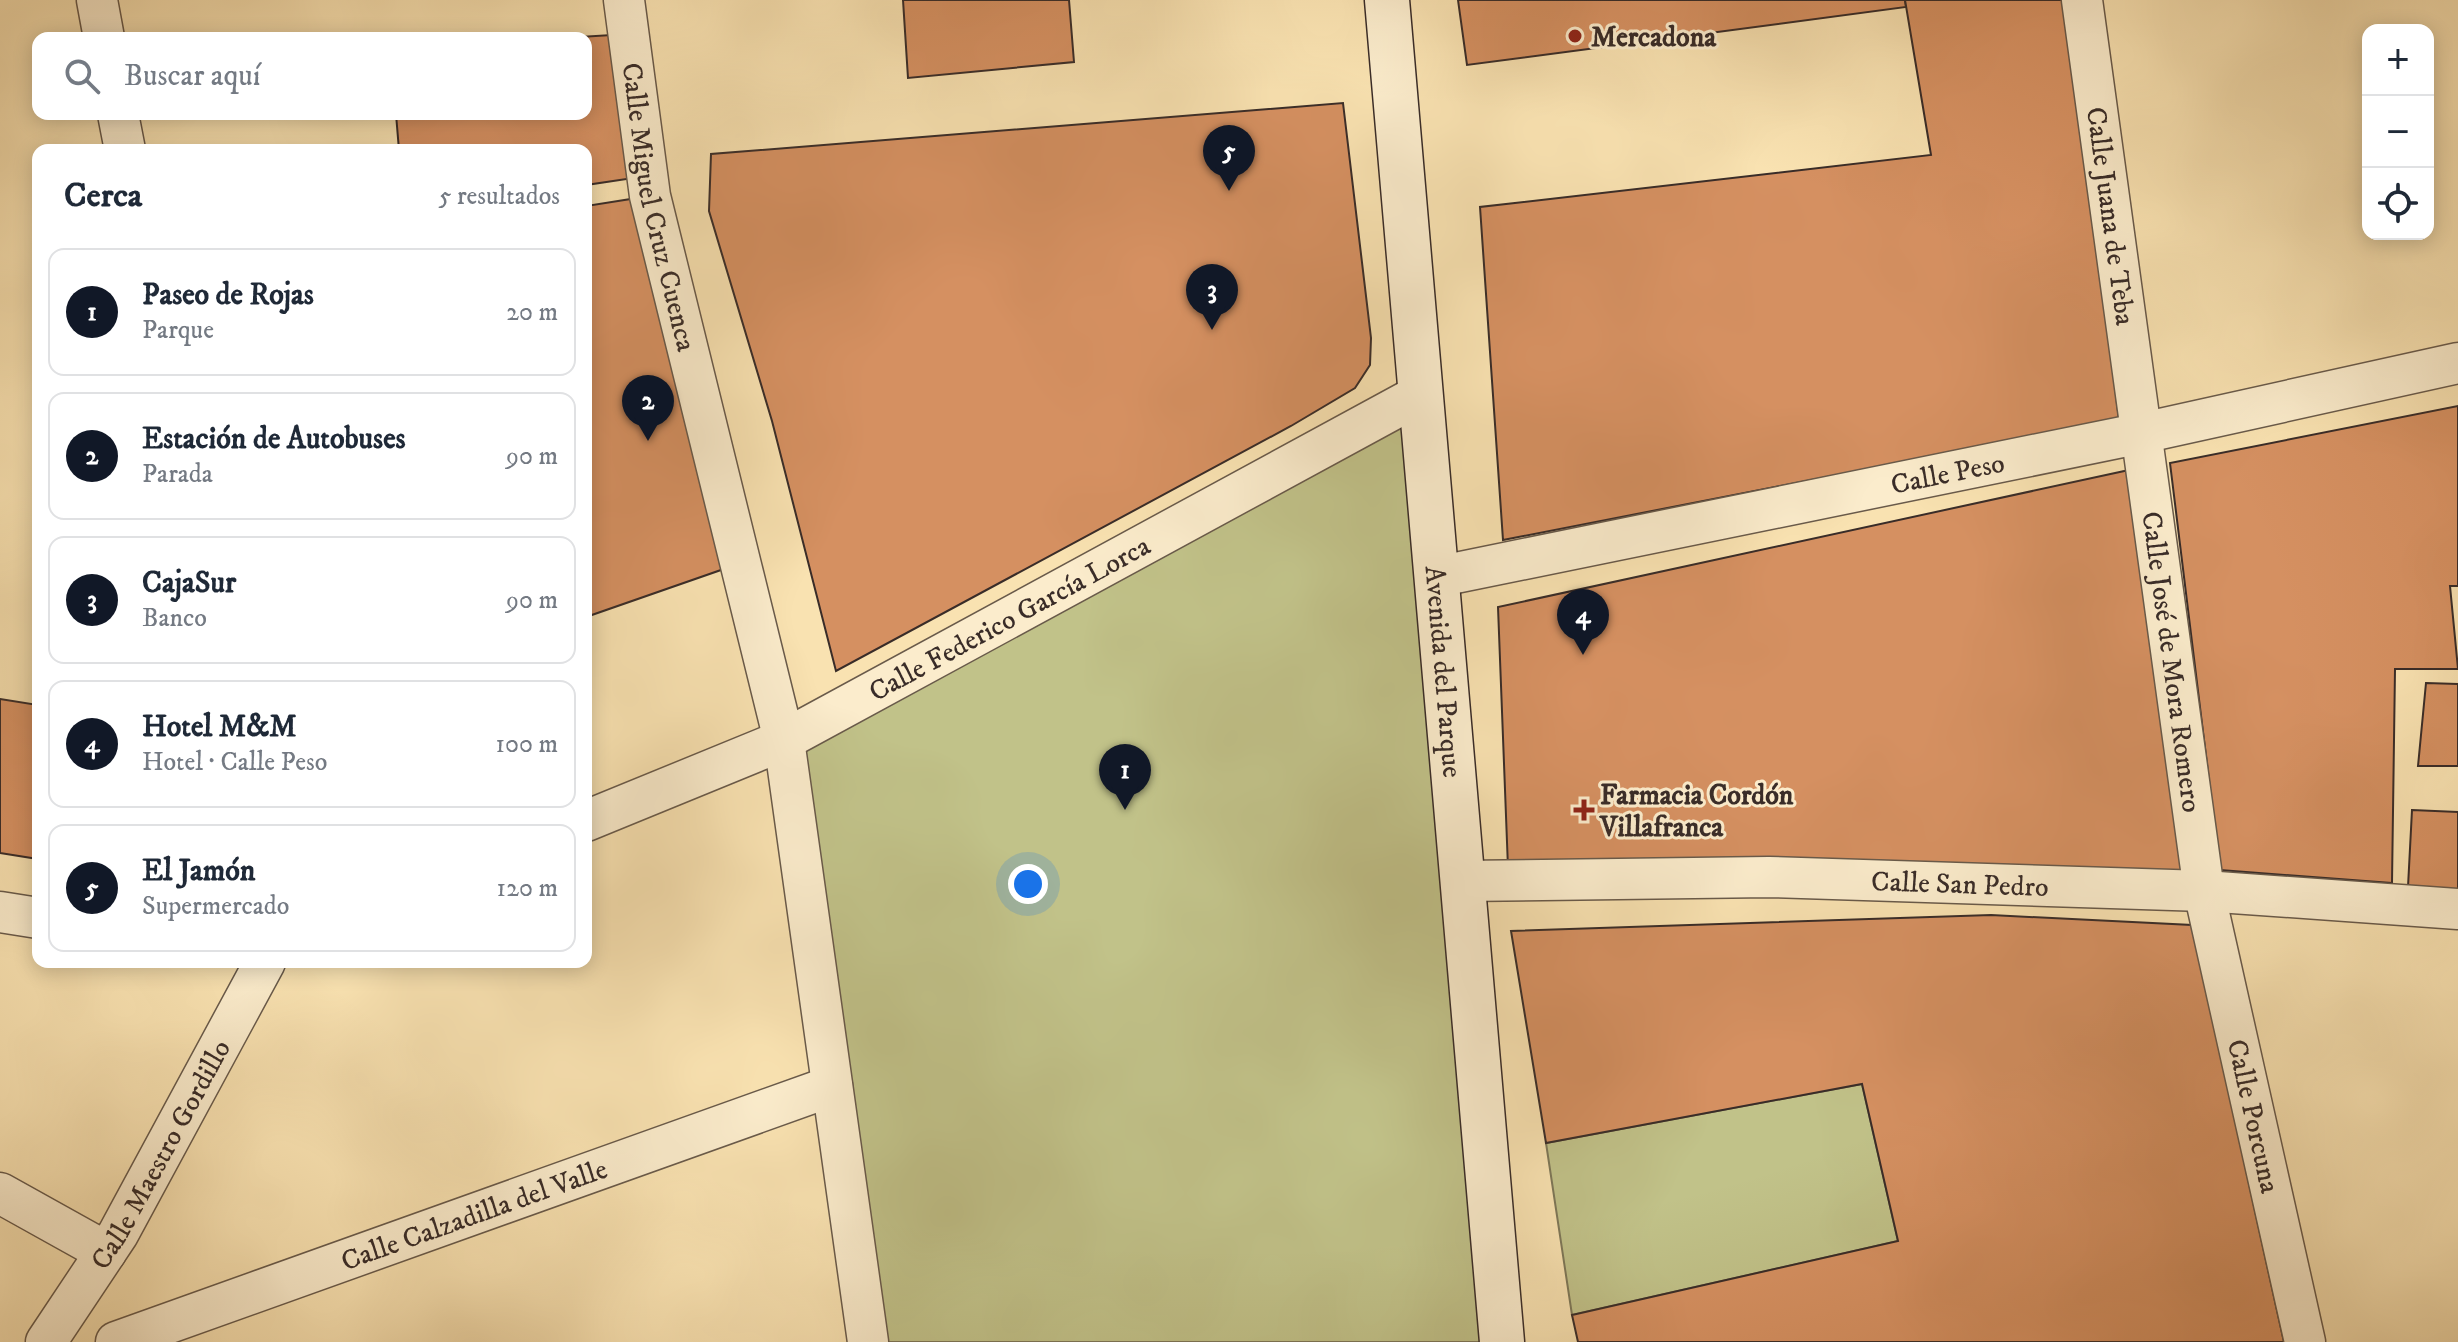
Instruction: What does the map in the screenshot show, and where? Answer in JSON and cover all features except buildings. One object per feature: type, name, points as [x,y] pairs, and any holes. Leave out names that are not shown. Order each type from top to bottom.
[{"type":"street","points":[[97,0],[103,32]]},
{"type":"street","name":"Calle Miguel Cruz Cuenca","points":[[624,0],[650,196],[784,740],[868,1342]]},
{"type":"street","name":"Avenida del Parque","points":[[1387,0],[1502,1342]]},
{"type":"street","name":"Calle Juana de Teba","points":[[2082,0],[2142,433]]},
{"type":"street","points":[[119,120],[124,144]]},
{"type":"street","name":"Calle Peso","points":[[1436,577],[2142,433],[2458,363]]},
{"type":"street","name":"Calle Federico García Lorca","points":[[592,819],[784,740],[1421,394]]},
{"type":"street","name":"Calle José de Mora Romero","points":[[2142,433],[2204,891]]},
{"type":"street","name":"Calle San Pedro","points":[[1462,881],[1769,877],[2204,891],[2458,909]]},
{"type":"street","name":"Calle Porcuna","points":[[2204,891],[2305,1342]]},
{"type":"street","points":[[0,912],[32,917]]},
{"type":"street","name":"Calle Maestro Gordillo","points":[[46,1342],[106,1252],[262,968]]},
{"type":"street","name":"Calle Calzadilla del Valle","points":[[116,1342],[832,1086]]},
{"type":"street","points":[[0,1193],[106,1252]]},
{"type":"green space","points":[[1421,394],[1502,1342],[868,1342],[784,740]]},
{"type":"green space","points":[[1862,1084],[1898,1241],[1572,1315],[1546,1143]]},
{"type":"place","name":"Mercadona","points":[[1575,36]]},
{"type":"place","name":"El Jamón","points":[[1229,191]]},
{"type":"place","name":"CajaSur","points":[[1212,330]]},
{"type":"place","name":"Estación de Autobuses","points":[[648,441]]},
{"type":"place","name":"Hotel M&M","points":[[1583,655]]},
{"type":"place","name":"Paseo de Rojas","points":[[1125,810]]},
{"type":"place","name":"Farmacia Cordón Villafranca","points":[[1584,810]]}]
